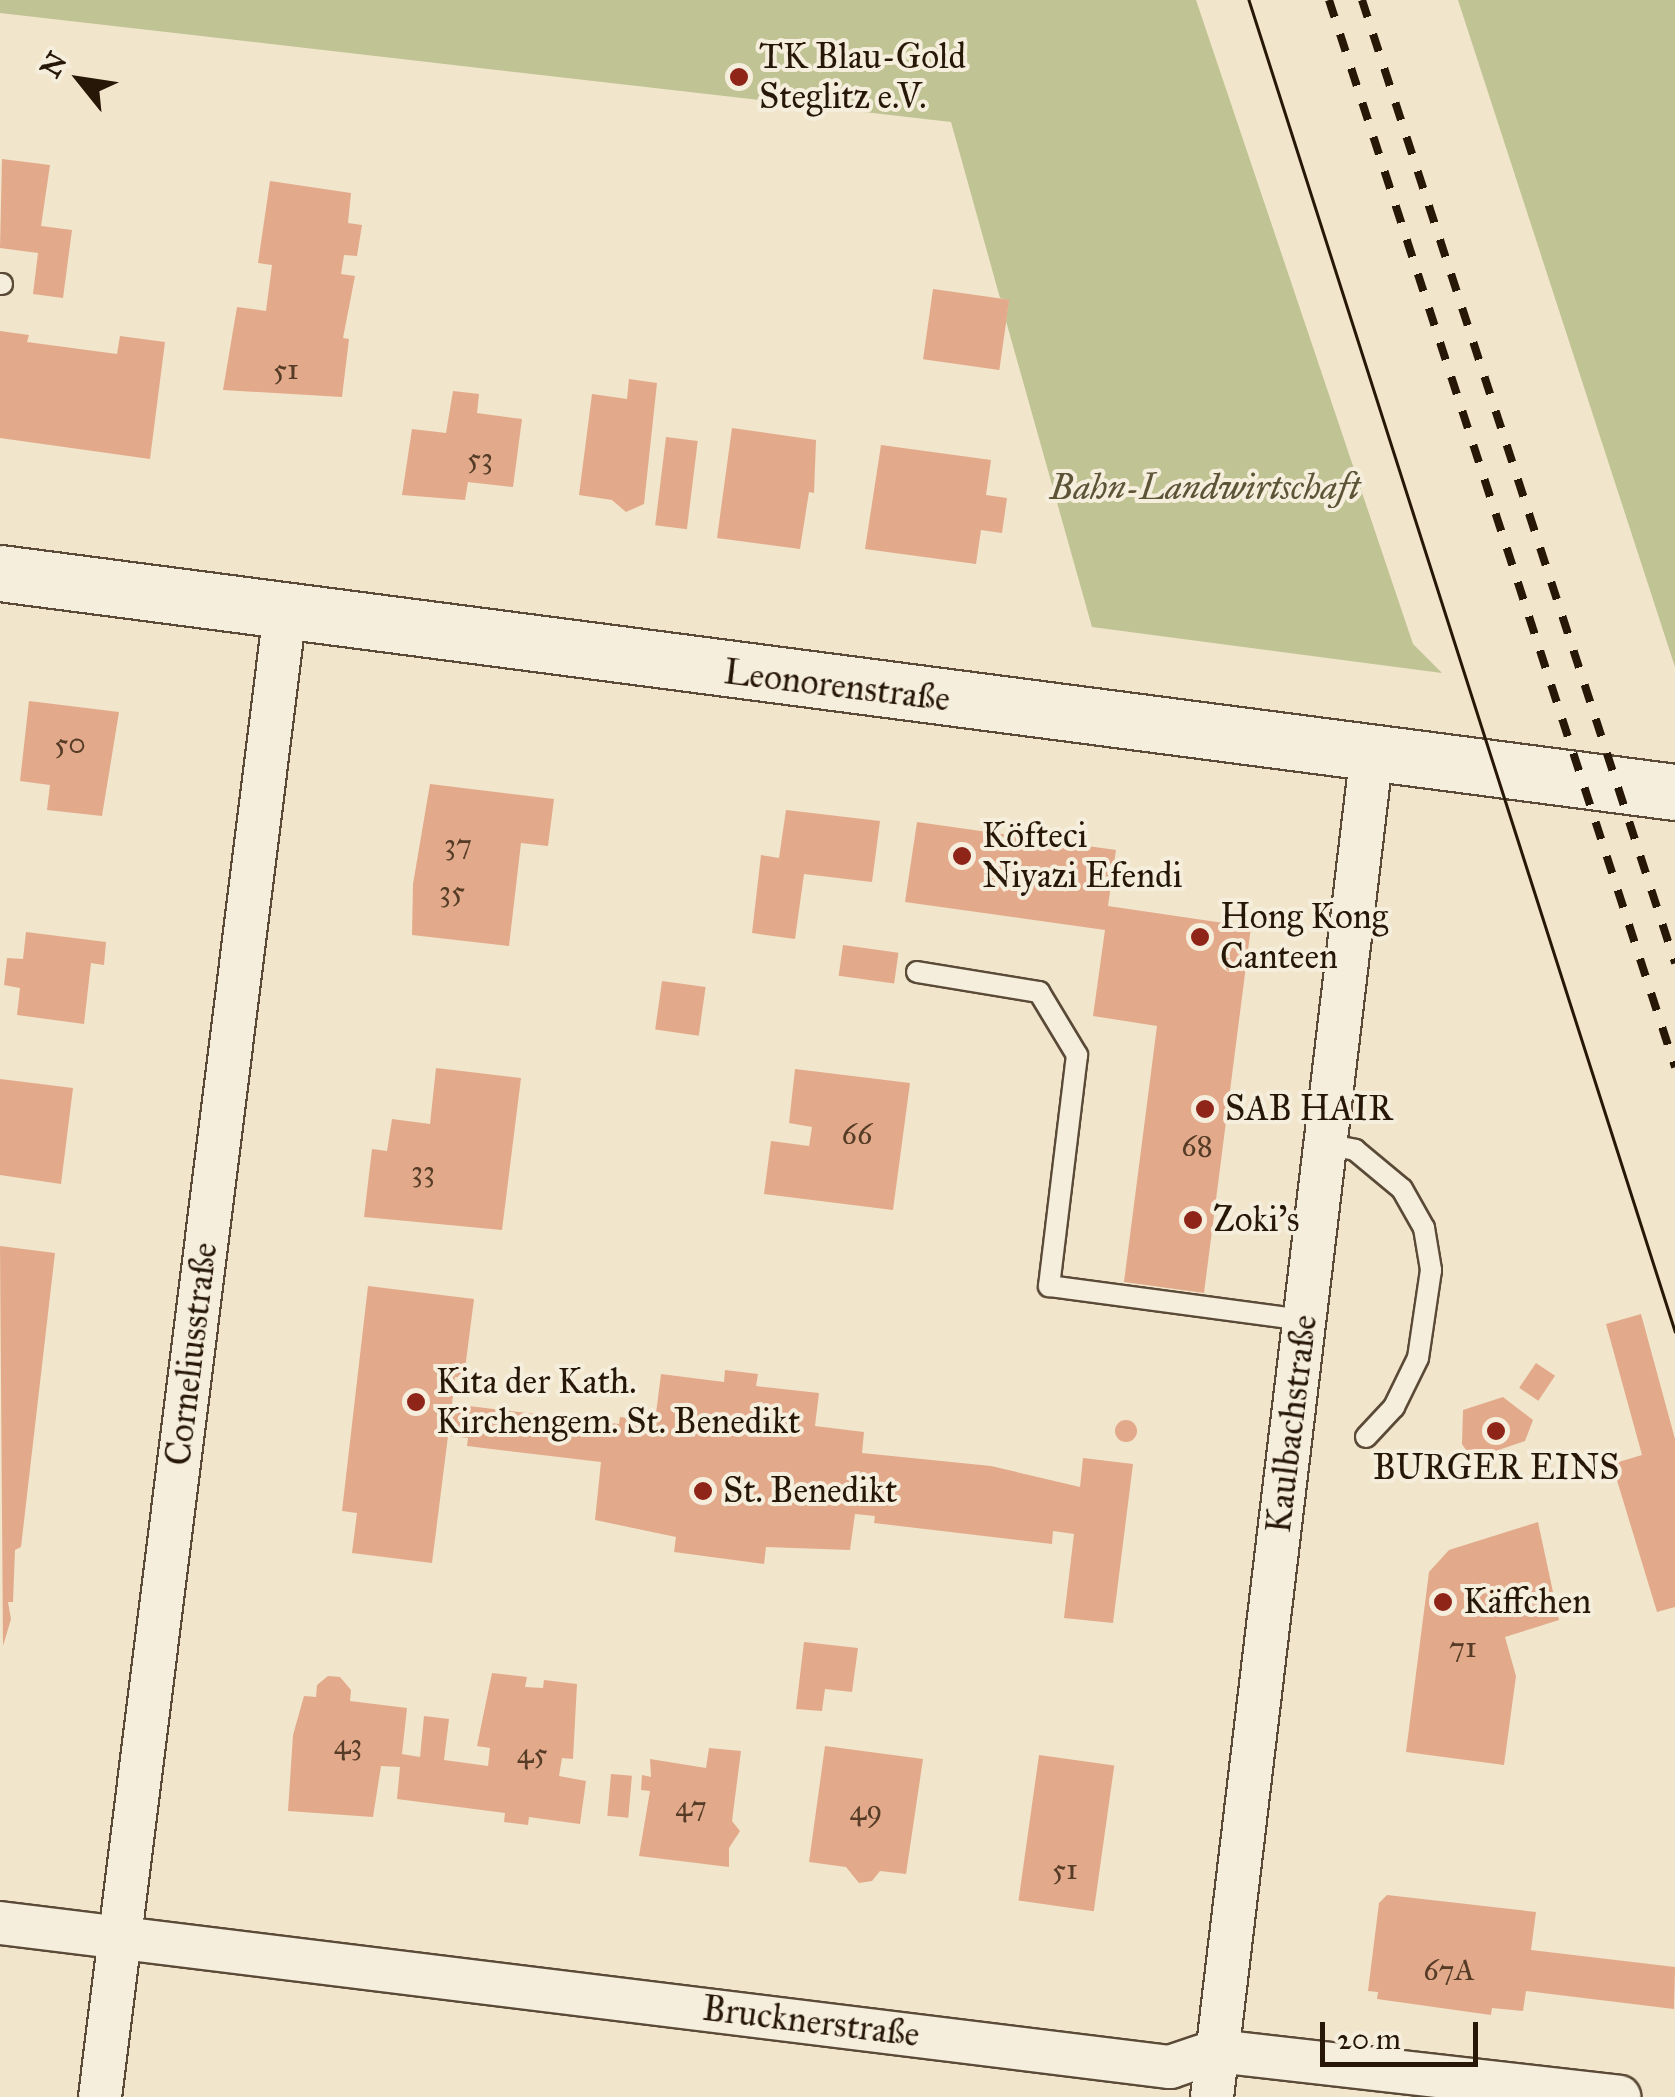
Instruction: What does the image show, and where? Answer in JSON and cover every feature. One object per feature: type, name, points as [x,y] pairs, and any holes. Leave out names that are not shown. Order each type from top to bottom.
[{"type":"main road","name":"Leonorenstraße","points":[[0,573],[1675,792]]},
{"type":"street","name":"Corneliusstraße","points":[[100,2097],[285,612]]},
{"type":"street","name":"Kaulbachstraße","points":[[1212,2097],[1372,752]]},
{"type":"street","name":"Brucknerstraße","points":[[0,1923],[1170,2066],[1217,2051],[1619,2097]]},
{"type":"lane","points":[[917,972],[1040,992],[1077,1055],[1048,1286],[1304,1320]]},
{"type":"lane","points":[[1325,1144],[1354,1150],[1402,1188],[1424,1228],[1432,1270],[1418,1358],[1394,1407],[1366,1437]]},
{"type":"green space","name":"Bahn-Landwirtschaft","points":[[0,0],[1196,0],[1413,644],[1442,673],[1092,627],[1006,321],[1009,300],[1000,298],[951,122],[0,13]]},
{"type":"green space","points":[[1458,0],[1675,0],[1675,667]]},
{"type":"building","points":[[2,159],[50,165],[41,226],[72,230],[63,298],[33,294],[38,253],[0,248]]},
{"type":"building","points":[[270,181],[351,193],[348,223],[362,225],[357,256],[344,255],[341,274],[355,276],[343,338],[349,339],[342,397],[223,390],[237,307],[266,311],[272,265],[258,263]]},
{"type":"building","points":[[933,289],[1009,300],[999,370],[923,359]]},
{"type":"building","points":[[0,331],[29,335],[27,342],[117,354],[120,336],[165,342],[150,459],[0,438]]},
{"type":"building","points":[[629,379],[657,383],[644,504],[626,512],[612,500],[579,495],[592,394],[627,399]]},
{"type":"building","points":[[453,391],[479,394],[477,413],[522,419],[513,487],[468,482],[465,500],[402,495],[412,429],[446,433]]},
{"type":"building","points":[[732,428],[816,440],[814,493],[809,492],[800,549],[717,538]]},
{"type":"building","points":[[666,437],[698,441],[687,529],[655,525]]},
{"type":"building","points":[[881,445],[991,460],[986,495],[1007,498],[1002,533],[981,530],[976,564],[865,549]]},
{"type":"building","points":[[29,701],[119,712],[102,816],[47,810],[50,785],[20,781]]},
{"type":"building","points":[[430,784],[554,799],[548,846],[521,843],[509,946],[412,935],[413,884]]},
{"type":"building","points":[[786,810],[880,821],[872,882],[804,874],[795,939],[752,933],[761,855],[779,858]]},
{"type":"building","points":[[917,822],[1116,850],[1108,906],[1251,927],[1204,1293],[1124,1282],[1157,1026],[1093,1016],[1105,930],[905,902]]},
{"type":"building","points":[[26,932],[106,942],[104,965],[91,963],[84,1024],[17,1015],[20,988],[4,985],[7,958],[23,959]]},
{"type":"building","points":[[843,945],[898,953],[894,983],[839,976]]},
{"type":"building","points":[[662,981],[706,987],[699,1036],[655,1030]]},
{"type":"building","points":[[436,1068],[521,1078],[502,1230],[364,1217],[372,1149],[387,1151],[392,1119],[430,1124]]},
{"type":"building","points":[[795,1069],[910,1083],[893,1210],[764,1194],[771,1141],[809,1146],[812,1127],[789,1123]]},
{"type":"building","points":[[0,1079],[73,1088],[61,1184],[0,1175]]},
{"type":"building","points":[[0,1246],[55,1253],[21,1547],[15,1550],[13,1602],[8,1602],[11,1619],[3,1646]]},
{"type":"building","points":[[368,1286],[474,1299],[464,1377],[455,1377],[452,1404],[619,1424],[620,1417],[639,1419],[639,1427],[654,1429],[661,1374],[724,1382],[725,1370],[758,1374],[756,1386],[819,1393],[815,1426],[864,1432],[862,1453],[991,1466],[1080,1487],[1083,1458],[1133,1464],[1113,1623],[1064,1618],[1074,1534],[1053,1531],[1052,1544],[874,1523],[875,1516],[855,1514],[850,1550],[766,1547],[764,1564],[674,1552],[676,1537],[595,1520],[601,1462],[467,1446],[468,1438],[448,1436],[432,1563],[352,1553],[357,1513],[342,1511]]},
{"type":"building","points":[[1641,1314],[1675,1439],[1675,1607],[1657,1612],[1612,1464],[1642,1455],[1606,1324]]},
{"type":"building","points":[[1536,1363],[1555,1376],[1538,1401],[1519,1388]]},
{"type":"building","name":"BURGER EINS","points":[[1503,1397],[1533,1420],[1525,1441],[1472,1459],[1462,1444],[1463,1410]]},
{"type":"building","points":[[1122,1420],[1130,1420],[1137,1431],[1130,1442],[1122,1442],[1115,1435],[1115,1427]]},
{"type":"building","points":[[1538,1522],[1559,1620],[1505,1637],[1516,1676],[1504,1765],[1406,1752],[1429,1572],[1449,1550]]},
{"type":"building","points":[[804,1642],[858,1648],[852,1692],[825,1689],[822,1711],[796,1709]]},
{"type":"building","points":[[492,1673],[527,1677],[525,1687],[543,1688],[544,1680],[577,1684],[573,1759],[562,1758],[559,1776],[586,1781],[580,1824],[529,1817],[528,1825],[504,1822],[505,1813],[397,1799],[400,1767],[381,1766],[373,1817],[288,1811],[293,1735],[304,1696],[316,1697],[317,1685],[328,1676],[340,1677],[351,1690],[350,1701],[407,1708],[402,1754],[420,1757],[424,1716],[449,1719],[444,1760],[488,1766],[490,1748],[477,1746]]},
{"type":"building","points":[[825,1746],[923,1759],[906,1874],[880,1871],[872,1881],[859,1883],[846,1867],[809,1862]]},
{"type":"building","points":[[709,1748],[741,1751],[732,1821],[740,1831],[729,1848],[729,1867],[639,1856],[650,1791],[641,1790],[642,1775],[651,1777],[650,1759],[706,1768]]},
{"type":"building","points":[[1039,1755],[1114,1766],[1094,1911],[1019,1901]]},
{"type":"building","points":[[611,1774],[632,1776],[628,1818],[607,1816]]},
{"type":"building","points":[[1387,1895],[1536,1912],[1531,1950],[1675,1967],[1674,2009],[1526,1991],[1523,2011],[1492,2008],[1491,2015],[1377,1999],[1378,1992],[1368,1991],[1379,1903]]},
{"type":"tram line","points":[[1249,0],[1675,1331]]},
{"type":"railway","points":[[1329,0],[1675,1067]]},
{"type":"railway","points":[[1362,0],[1675,963]]},
{"type":"place","name":"TK Blau-Gold Steglitz e.V.","points":[[739,77]]},
{"type":"place","name":"Köfteci Niyazi Efendi","points":[[962,856]]},
{"type":"place","name":"Hong Kong Canteen","points":[[1200,937]]},
{"type":"place","name":"SAB HAIR","points":[[1205,1109]]},
{"type":"place","name":"Zoki's","points":[[1193,1220]]},
{"type":"place","name":"Kita der Kath. Kirchengem. St. Benedikt","points":[[416,1402]]},
{"type":"place","name":"BURGER EINS","points":[[1496,1431]]},
{"type":"place","name":"St. Benedikt","points":[[703,1491]]},
{"type":"place","name":"Käffchen","points":[[1443,1602]]}]
